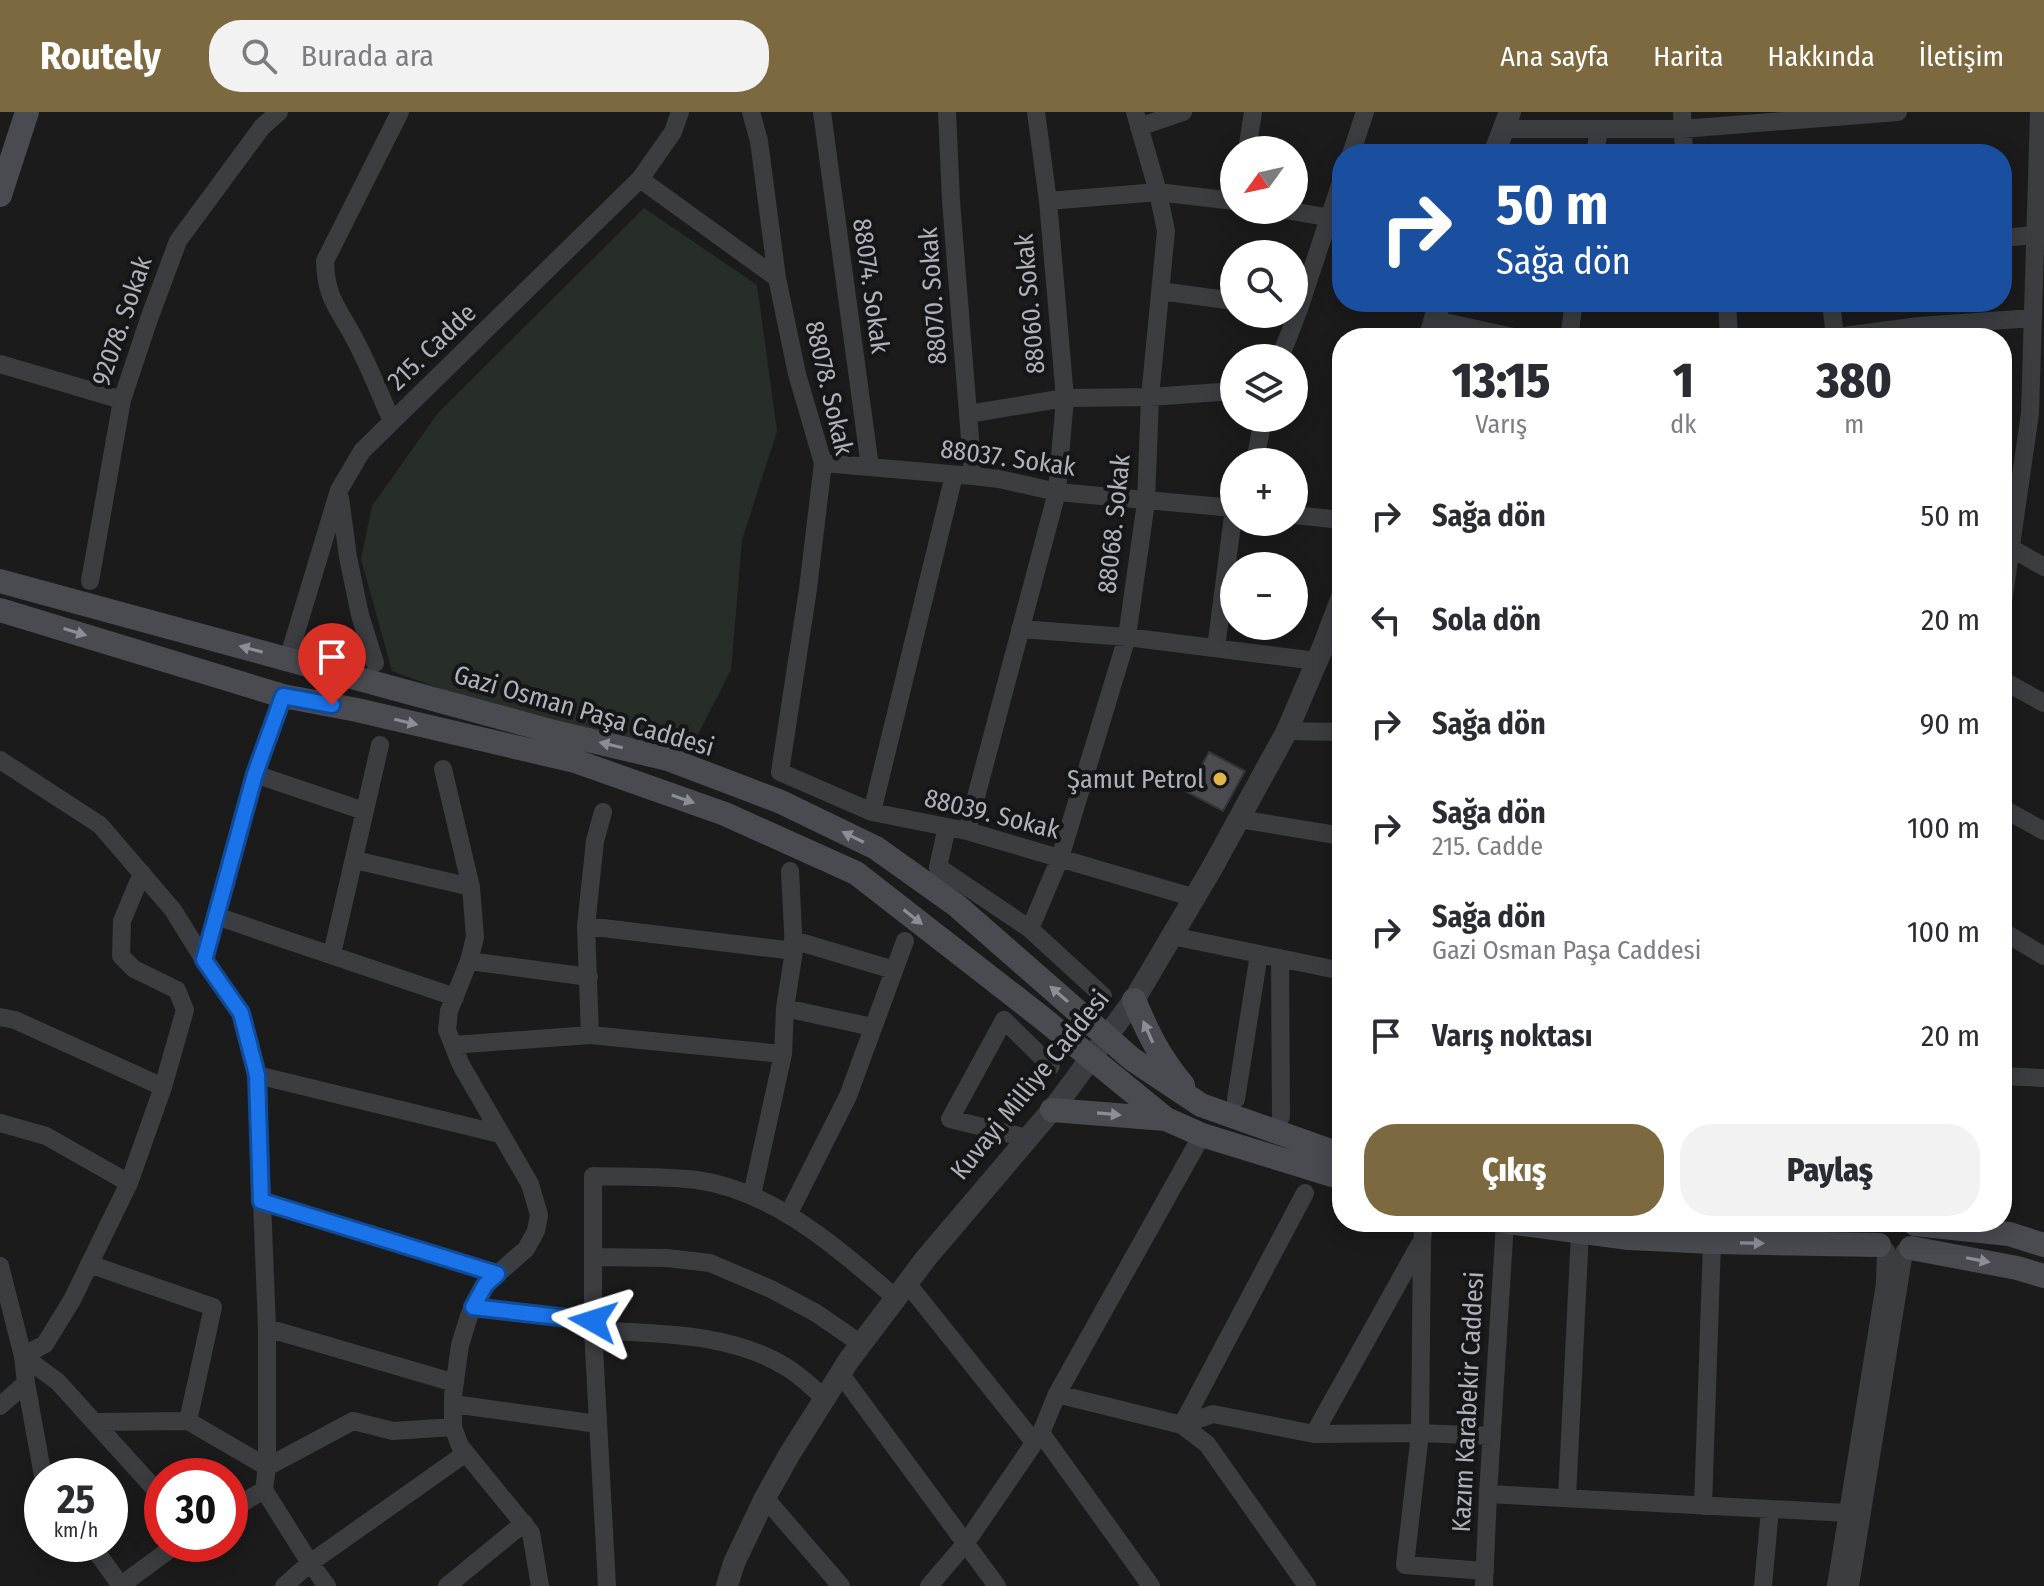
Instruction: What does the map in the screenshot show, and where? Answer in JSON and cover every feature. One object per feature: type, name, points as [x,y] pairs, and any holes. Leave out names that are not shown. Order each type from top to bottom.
[{"type":"main road","points":[[0,195],[27,112]]},
{"type":"main road","name":"Gazi Osman Paşa Caddesi","points":[[0,581],[554,732],[668,759],[781,802],[876,848],[956,905],[1132,1059],[1201,1105],[1332,1151]]},
{"type":"main road","name":"Gazi Osman Paşa Caddesi","points":[[0,610],[283,696],[357,710],[575,761],[725,814],[856,873],[1166,1119],[1202,1135],[1332,1175]]},
{"type":"main road","points":[[1134,1000],[1151,1040],[1167,1066],[1201,1105]]},
{"type":"main road","points":[[1052,1110],[1166,1119]]},
{"type":"main road","points":[[1580,1232],[1712,1242],[2009,1234],[2044,1245]]},
{"type":"main road","points":[[1898,1238],[2044,1276]]},
{"type":"street","name":"92078. Sokak","points":[[90,581],[122,400],[178,241],[262,127],[279,112]]},
{"type":"street","points":[[392,421],[353,336],[337,310],[326,283],[325,261],[400,112]]},
{"type":"street","name":"215. Cadde","points":[[288,659],[339,490],[362,451],[640,179],[673,132],[680,112]]},
{"type":"street","name":"88078. Sokak","points":[[751,112],[759,141],[777,278],[797,374],[823,463],[808,589],[780,772]]},
{"type":"street","name":"88074. Sokak","points":[[822,112],[870,467]]},
{"type":"street","name":"88070. Sokak","points":[[947,112],[973,476]]},
{"type":"street","name":"88060. Sokak","points":[[967,831],[1057,492],[1065,398],[1048,201],[1036,112]]},
{"type":"street","points":[[1137,119],[1183,112]]},
{"type":"street","points":[[1249,136],[1253,112]]},
{"type":"street","points":[[1354,144],[1365,112]]},
{"type":"street","points":[[1498,144],[1507,121],[1599,129],[1682,120],[1898,112]]},
{"type":"street","points":[[2012,543],[2036,432],[2035,235],[2040,187],[2039,112]]},
{"type":"street","name":"88068. Sokak","points":[[1030,929],[1060,858],[1127,637],[1146,502],[1150,397],[1166,231],[1137,119]]},
{"type":"street","points":[[1682,120],[1683,144]]},
{"type":"street","points":[[1597,144],[1599,129]]},
{"type":"street","points":[[640,179],[777,278]]},
{"type":"street","points":[[1048,201],[1158,192],[1220,199]]},
{"type":"street","points":[[1308,214],[1332,218]]},
{"type":"street","points":[[1308,283],[1332,226]]},
{"type":"street","points":[[2012,237],[2035,235]]},
{"type":"street","points":[[1160,291],[1220,299]]},
{"type":"street","points":[[1941,328],[2037,311]]},
{"type":"street","points":[[1435,320],[1472,328]]},
{"type":"street","points":[[0,364],[122,400]]},
{"type":"street","points":[[968,414],[1065,398],[1220,392]]},
{"type":"street","name":"88037. Sokak","points":[[823,463],[973,476],[1057,492],[1220,507]]},
{"type":"street","points":[[872,812],[954,475]]},
{"type":"street","points":[[339,490],[360,615],[375,663]]},
{"type":"street","points":[[1308,516],[1332,519]]},
{"type":"street","points":[[1216,648],[1230,536]]},
{"type":"street","points":[[2012,549],[2044,567]]},
{"type":"street","points":[[1020,629],[1216,648],[1328,652]]},
{"type":"street","name":"Kuvayi Milliye Caddesi","points":[[727,1586],[734,1563],[765,1498],[840,1373],[901,1290],[1052,1110],[1134,1000],[1195,898],[1328,652]]},
{"type":"street","points":[[2012,685],[2044,703]]},
{"type":"street","points":[[204,960],[255,774],[283,696]]},
{"type":"street","points":[[1287,731],[1332,732]]},
{"type":"street","points":[[332,954],[380,745]]},
{"type":"street","points":[[0,760],[100,825],[173,910],[241,1013],[257,1075],[267,1328],[267,1467],[264,1490],[327,1586]]},
{"type":"street","points":[[443,769],[471,887],[475,937],[449,1011],[447,1030],[461,1065],[530,1184],[539,1215],[536,1231],[526,1249],[485,1285],[473,1307],[460,1345],[453,1427],[460,1446],[531,1533],[540,1586]]},
{"type":"street","name":"88039. Sokak","points":[[780,772],[872,812],[967,831],[1195,898]]},
{"type":"street","points":[[255,774],[364,811]]},
{"type":"street","points":[[590,1035],[586,926],[595,841],[603,812]]},
{"type":"street","points":[[2012,813],[2044,831]]},
{"type":"street","points":[[1239,819],[1332,834]]},
{"type":"street","points":[[947,827],[938,867],[1030,929],[1103,996]]},
{"type":"street","points":[[355,860],[471,887]]},
{"type":"street","points":[[752,1195],[783,1054],[785,1008],[794,946],[790,871]]},
{"type":"street","points":[[23,1356],[45,1344],[72,1300],[129,1183],[163,1087],[185,1010],[177,990],[134,969],[121,956],[122,921],[142,873]]},
{"type":"street","points":[[216,916],[455,997]]},
{"type":"street","points":[[586,926],[794,946],[894,970]]},
{"type":"street","points":[[1172,936],[1332,969]]},
{"type":"street","points":[[2012,937],[2044,956]]},
{"type":"street","points":[[788,1215],[848,1096],[905,941]]},
{"type":"street","points":[[1236,1099],[1259,954]]},
{"type":"street","points":[[1280,958],[1281,1117]]},
{"type":"street","points":[[469,961],[589,977]]},
{"type":"street","points":[[785,1008],[872,1027]]},
{"type":"street","points":[[0,1017],[15,1020],[163,1087]]},
{"type":"street","points":[[1027,1138],[950,1119],[1004,1020],[1051,1066]]},
{"type":"street","points":[[453,1045],[590,1035],[783,1054]]},
{"type":"street","points":[[257,1075],[500,1134]]},
{"type":"street","points":[[2012,1076],[2044,1078]]},
{"type":"street","points":[[0,1123],[46,1136],[129,1183]]},
{"type":"street","points":[[929,1586],[965,1544],[1038,1438],[1057,1394],[1202,1135]]},
{"type":"street","points":[[607,1586],[593,1325],[593,1176],[698,1180],[752,1195],[788,1215],[901,1290],[1038,1438],[1142,1583]]},
{"type":"street","points":[[1182,1425],[1305,1193]]},
{"type":"street","points":[[261,1201],[497,1274]]},
{"type":"street","points":[[1423,1232],[1420,1433],[1405,1565],[1485,1579]]},
{"type":"street","name":"Kazım Karabekir Caddesi","points":[[1485,1579],[1505,1232]]},
{"type":"street","points":[[1567,1498],[1580,1232]]},
{"type":"street","points":[[1836,1586],[1885,1284],[1898,1238]]},
{"type":"street","points":[[1850,1586],[1898,1238]]},
{"type":"street","points":[[1314,1434],[1422,1242]]},
{"type":"street","points":[[1703,1506],[1712,1242]]},
{"type":"street","points":[[593,1257],[667,1258],[710,1263],[771,1289],[816,1313],[861,1344]]},
{"type":"street","points":[[89,1264],[213,1307],[188,1421]]},
{"type":"street","points":[[0,1266],[23,1356],[40,1458]]},
{"type":"street","points":[[473,1307],[744,1347],[786,1367],[825,1398]]},
{"type":"street","points":[[267,1328],[455,1383]]},
{"type":"street","points":[[23,1356],[58,1382],[144,1477]]},
{"type":"street","points":[[840,1373],[997,1586]]},
{"type":"street","points":[[0,1406],[26,1383]]},
{"type":"street","points":[[1057,1394],[1182,1425],[1207,1444],[1307,1586]]},
{"type":"street","points":[[453,1404],[598,1424]]},
{"type":"street","points":[[1182,1425],[1213,1414],[1314,1434],[1492,1436]]},
{"type":"street","points":[[96,1422],[188,1421],[267,1467]]},
{"type":"street","points":[[267,1467],[353,1421],[393,1431],[453,1427]]},
{"type":"street","points":[[284,1586],[310,1563],[466,1453]]},
{"type":"street","points":[[248,1499],[264,1490]]},
{"type":"street","points":[[1488,1494],[1848,1513]]},
{"type":"street","points":[[765,1498],[841,1586]]},
{"type":"street","points":[[1763,1586],[1770,1509]]},
{"type":"street","points":[[447,1586],[524,1523]]},
{"type":"street","points":[[104,1562],[121,1586],[153,1562]]},
{"type":"shaded area","points":[[644,208],[757,285],[777,431],[742,540],[731,670],[692,746],[611,737],[458,695],[392,671],[361,559],[372,506],[438,413]]},
{"type":"building","points":[[1209,752],[1245,771],[1223,811],[1187,792]]},
{"type":"place","name":"Şamut Petrol","points":[[1220,779]]},
{"type":"route","points":[[332,705],[283,696],[255,774],[204,960],[241,1013],[257,1075],[261,1201],[497,1274],[485,1285],[473,1307],[593,1321]]}]
